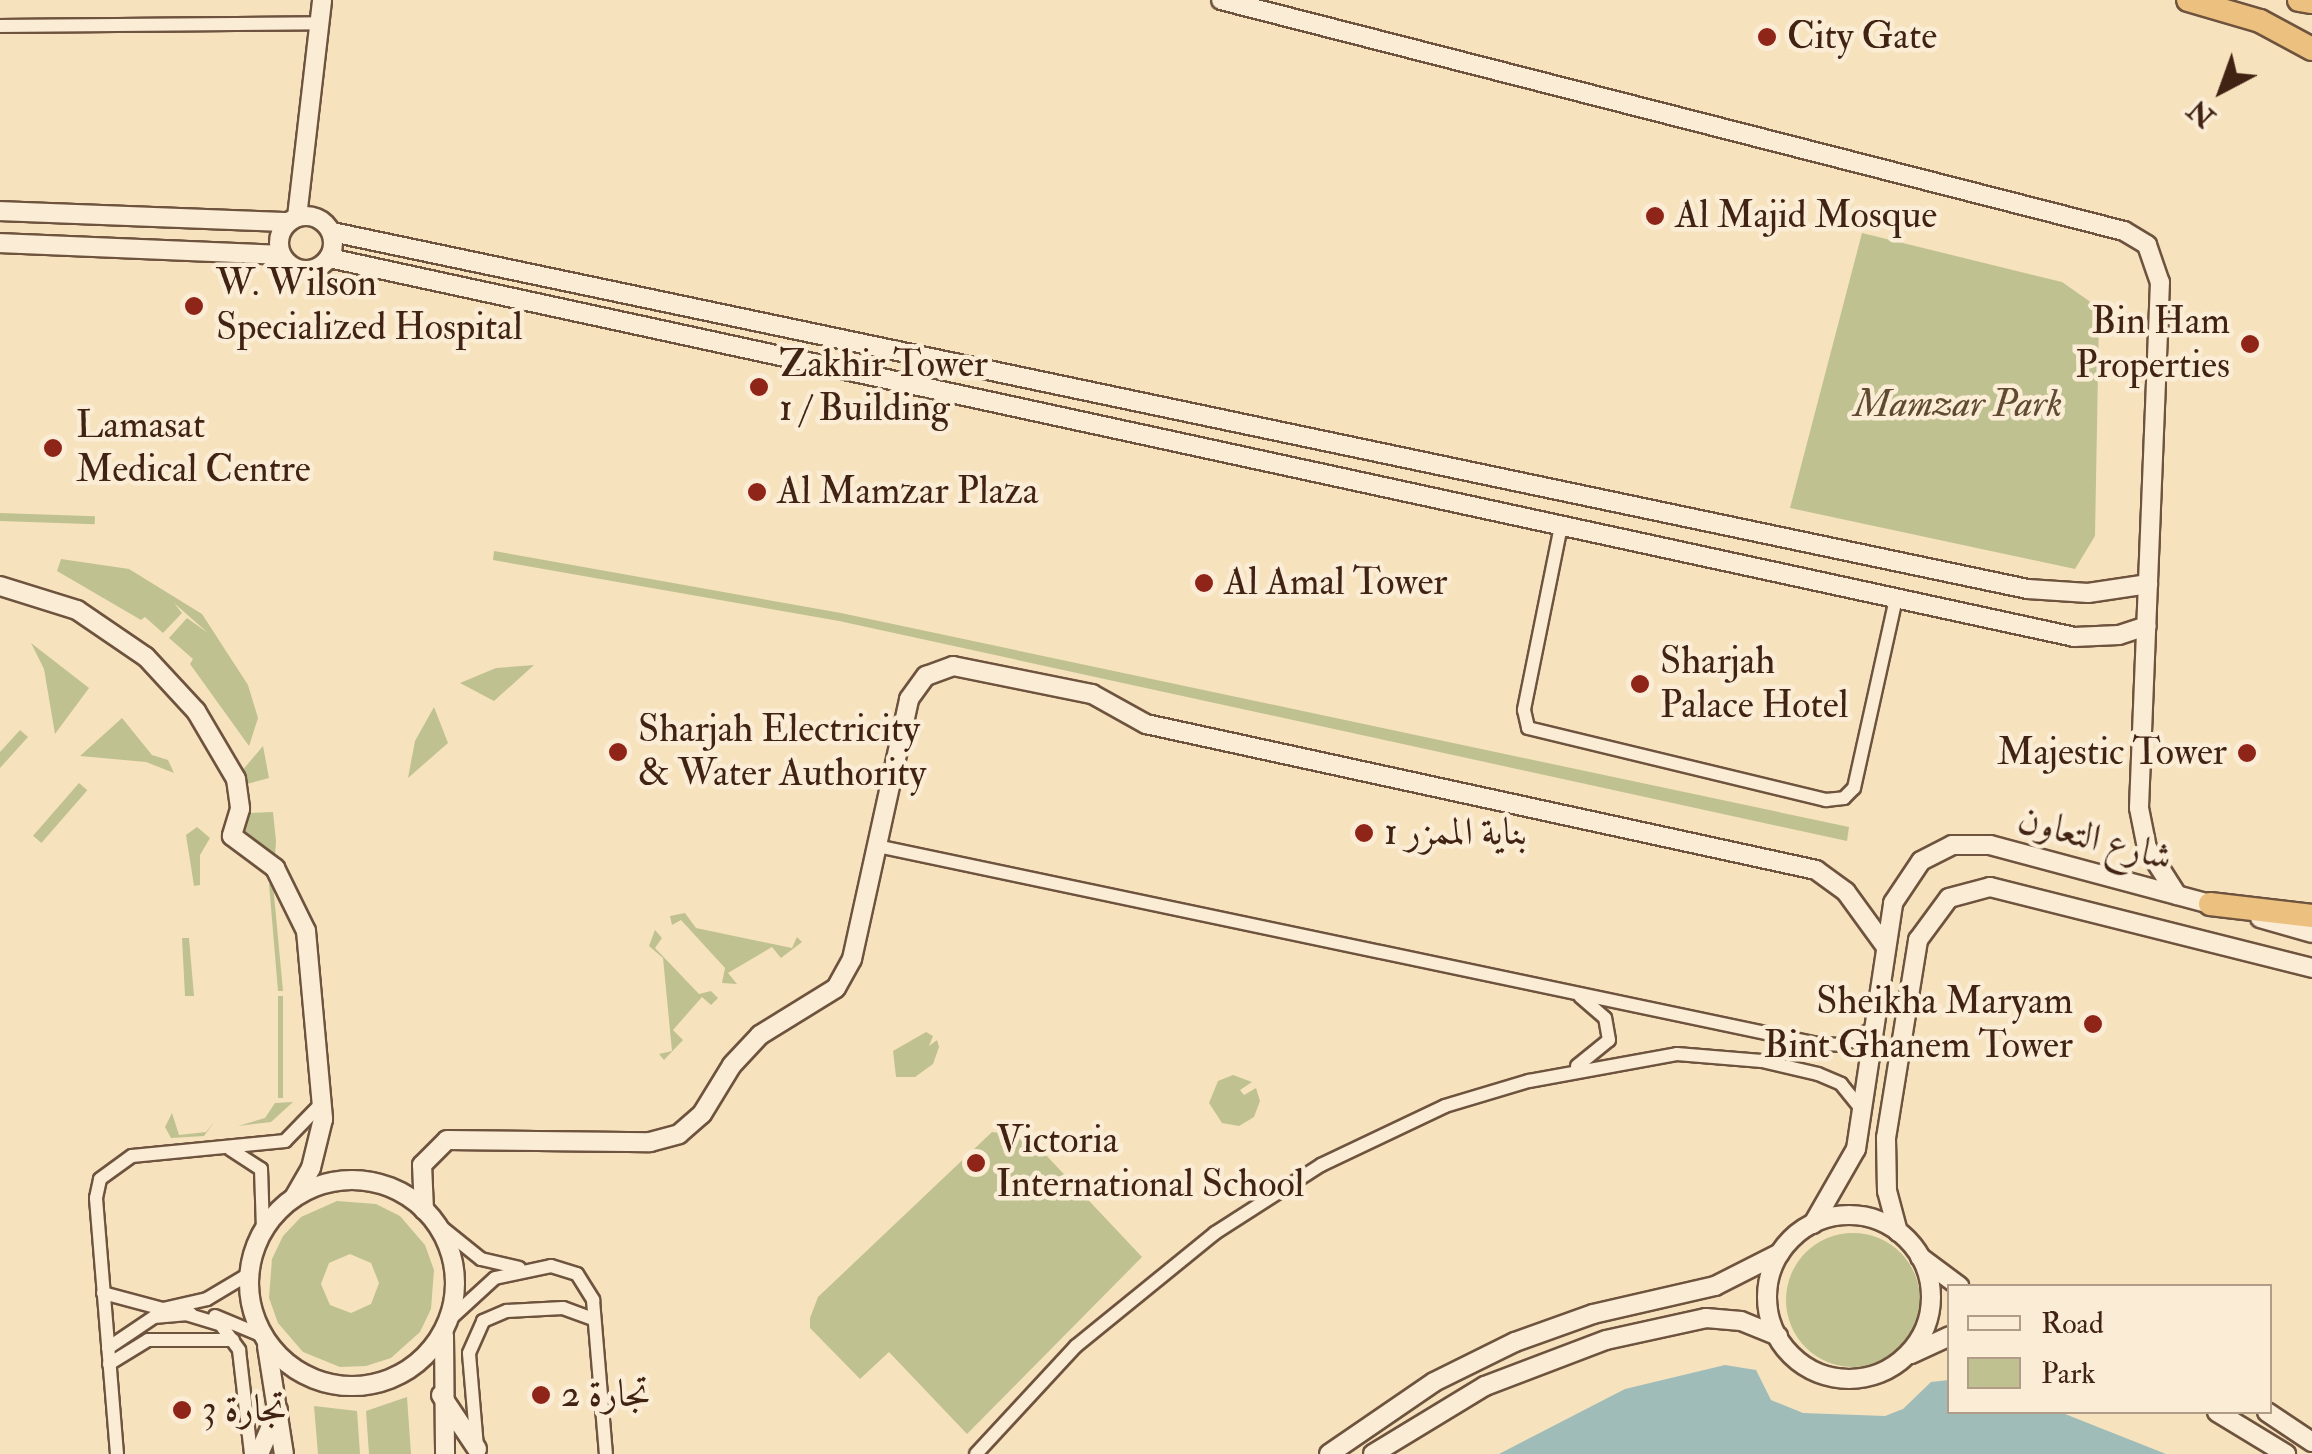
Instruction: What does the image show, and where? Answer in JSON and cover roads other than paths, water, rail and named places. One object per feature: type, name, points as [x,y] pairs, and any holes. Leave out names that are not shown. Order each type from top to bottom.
[{"type":"highway","points":[[2188,0],[2260,21],[2312,49]]},
{"type":"highway","points":[[2300,0],[2312,2]]},
{"type":"highway","points":[[2210,904],[2312,916]]},
{"type":"street","points":[[282,255],[279,238],[292,220],[322,0]]},
{"type":"street","points":[[1221,0],[2140,238],[2158,261],[2160,282],[2140,822],[2152,861],[2177,895]]},
{"type":"street","points":[[0,26],[319,23]]},
{"type":"street","points":[[0,212],[320,219],[332,232],[2028,589],[2088,593],[2148,584]]},
{"type":"street","points":[[329,258],[332,232]]},
{"type":"street","points":[[0,243],[282,255],[303,270],[329,258],[2074,637],[2104,638],[2147,626]]},
{"type":"street","points":[[1560,526],[1524,710],[1532,731],[1831,801],[1844,798],[1855,784],[1896,598]]},
{"type":"street","points":[[0,586],[58,602],[113,632],[164,674],[210,730],[239,786],[232,836],[275,868],[306,931],[322,1103],[317,1152],[294,1196],[263,1230]]},
{"type":"street","points":[[445,1454],[440,1394],[453,1262],[429,1216],[422,1164],[447,1140],[650,1142],[692,1125],[745,1049],[844,978],[913,691],[934,671],[961,666],[1092,694],[1159,727],[1816,870],[1846,892],[1886,947]]},
{"type":"street","name":"شارع التعاون","points":[[1812,1224],[1846,1174],[1863,1111],[1892,913],[1912,869],[1963,843],[2177,895],[2312,933]]},
{"type":"street","points":[[876,846],[1831,1046],[1855,1042],[1874,1028]]},
{"type":"street","name":"شارع التعاون","points":[[1925,923],[1949,898],[1990,887],[2312,968]]},
{"type":"street","points":[[1892,913],[1910,913],[1925,923],[1886,1138],[1887,1191],[1898,1232]]},
{"type":"street","points":[[1573,991],[1634,1059]]},
{"type":"street","points":[[1557,1076],[1593,1059],[1631,1004]]},
{"type":"street","points":[[976,1454],[1110,1316],[1249,1209],[1415,1118],[1557,1076],[1634,1059],[1705,1055],[1790,1067],[1842,1084],[1863,1111]]},
{"type":"street","points":[[117,1454],[96,1198],[106,1172],[132,1156],[285,1140],[322,1103]]},
{"type":"street","points":[[223,1147],[250,1156],[261,1168],[263,1230],[248,1274],[280,1405],[284,1454]]},
{"type":"street","points":[[294,1196],[334,1181],[363,1180],[391,1188],[481,1259],[526,1269]]},
{"type":"street","points":[[1329,1454],[1408,1397],[1501,1348],[1592,1314],[1726,1282],[1780,1252],[1812,1224],[1862,1216],[1898,1232],[1920,1257],[1956,1284]]},
{"type":"street","points":[[1780,1252],[1767,1300],[1778,1336],[1802,1364],[1837,1378],[1874,1375],[1947,1337]]},
{"type":"street","points":[[1906,1356],[1929,1315],[1929,1279],[1920,1257]]},
{"type":"street","points":[[104,1293],[164,1312],[222,1317],[264,1338],[299,1372],[358,1386],[415,1365],[480,1286],[526,1269],[558,1266],[577,1274],[590,1290],[606,1454]]},
{"type":"street","points":[[108,1348],[164,1312],[207,1299],[248,1274]]},
{"type":"street","points":[[478,1451],[469,1353],[483,1321],[507,1310],[562,1308],[594,1320]]},
{"type":"street","points":[[186,1314],[221,1325],[234,1341],[244,1370],[251,1454]]},
{"type":"street","points":[[1373,1454],[1485,1386],[1606,1340],[1706,1318],[1752,1324],[1778,1336]]},
{"type":"street","points":[[110,1364],[148,1340],[221,1336],[234,1341]]},
{"type":"street","points":[[440,1394],[478,1451]]},
{"type":"street","points":[[259,1454],[280,1405]]},
{"type":"street","points":[[2220,1414],[2286,1454]]},
{"type":"street","points":[[2271,1414],[2312,1442]]},
{"type":"water","points":[[1725,1365],[1756,1370],[1771,1400],[1803,1413],[1885,1416],[1903,1409],[1931,1382],[1947,1380],[1947,1414],[2065,1414],[2166,1454],[1499,1454],[1625,1389]]},
{"type":"place","name":"City Gate","points":[[1767,37]]},
{"type":"place","name":"Al Majid Mosque","points":[[1655,216]]},
{"type":"place","name":"W. Wilson Specialized Hospital","points":[[194,306]]},
{"type":"place","name":"Bin Ham Properties","points":[[2250,344]]},
{"type":"place","name":"Zakhir Tower 1 / Building","points":[[759,387]]},
{"type":"place","name":"Lamasat Medical Centre","points":[[53,448]]},
{"type":"place","name":"Al Mamzar Plaza","points":[[757,492]]},
{"type":"place","name":"Al Amal Tower","points":[[1204,583]]},
{"type":"place","name":"Sharjah Palace Hotel","points":[[1640,684]]},
{"type":"place","name":"Sharjah Electricity & Water Authority","points":[[618,752]]},
{"type":"place","name":"Majestic Tower","points":[[2247,753]]},
{"type":"place","name":"بناية الممزر 1","points":[[1364,833]]},
{"type":"place","name":"Sheikha Maryam Bint Ghanem Tower","points":[[2093,1024]]},
{"type":"place","name":"Victoria International School","points":[[976,1163]]},
{"type":"place","name":"تجارة 2","points":[[541,1395]]},
{"type":"place","name":"تجارة 3","points":[[182,1410]]},
{"type":"park label","name":"Mamzar Park","points":[[1958,405]]}]
